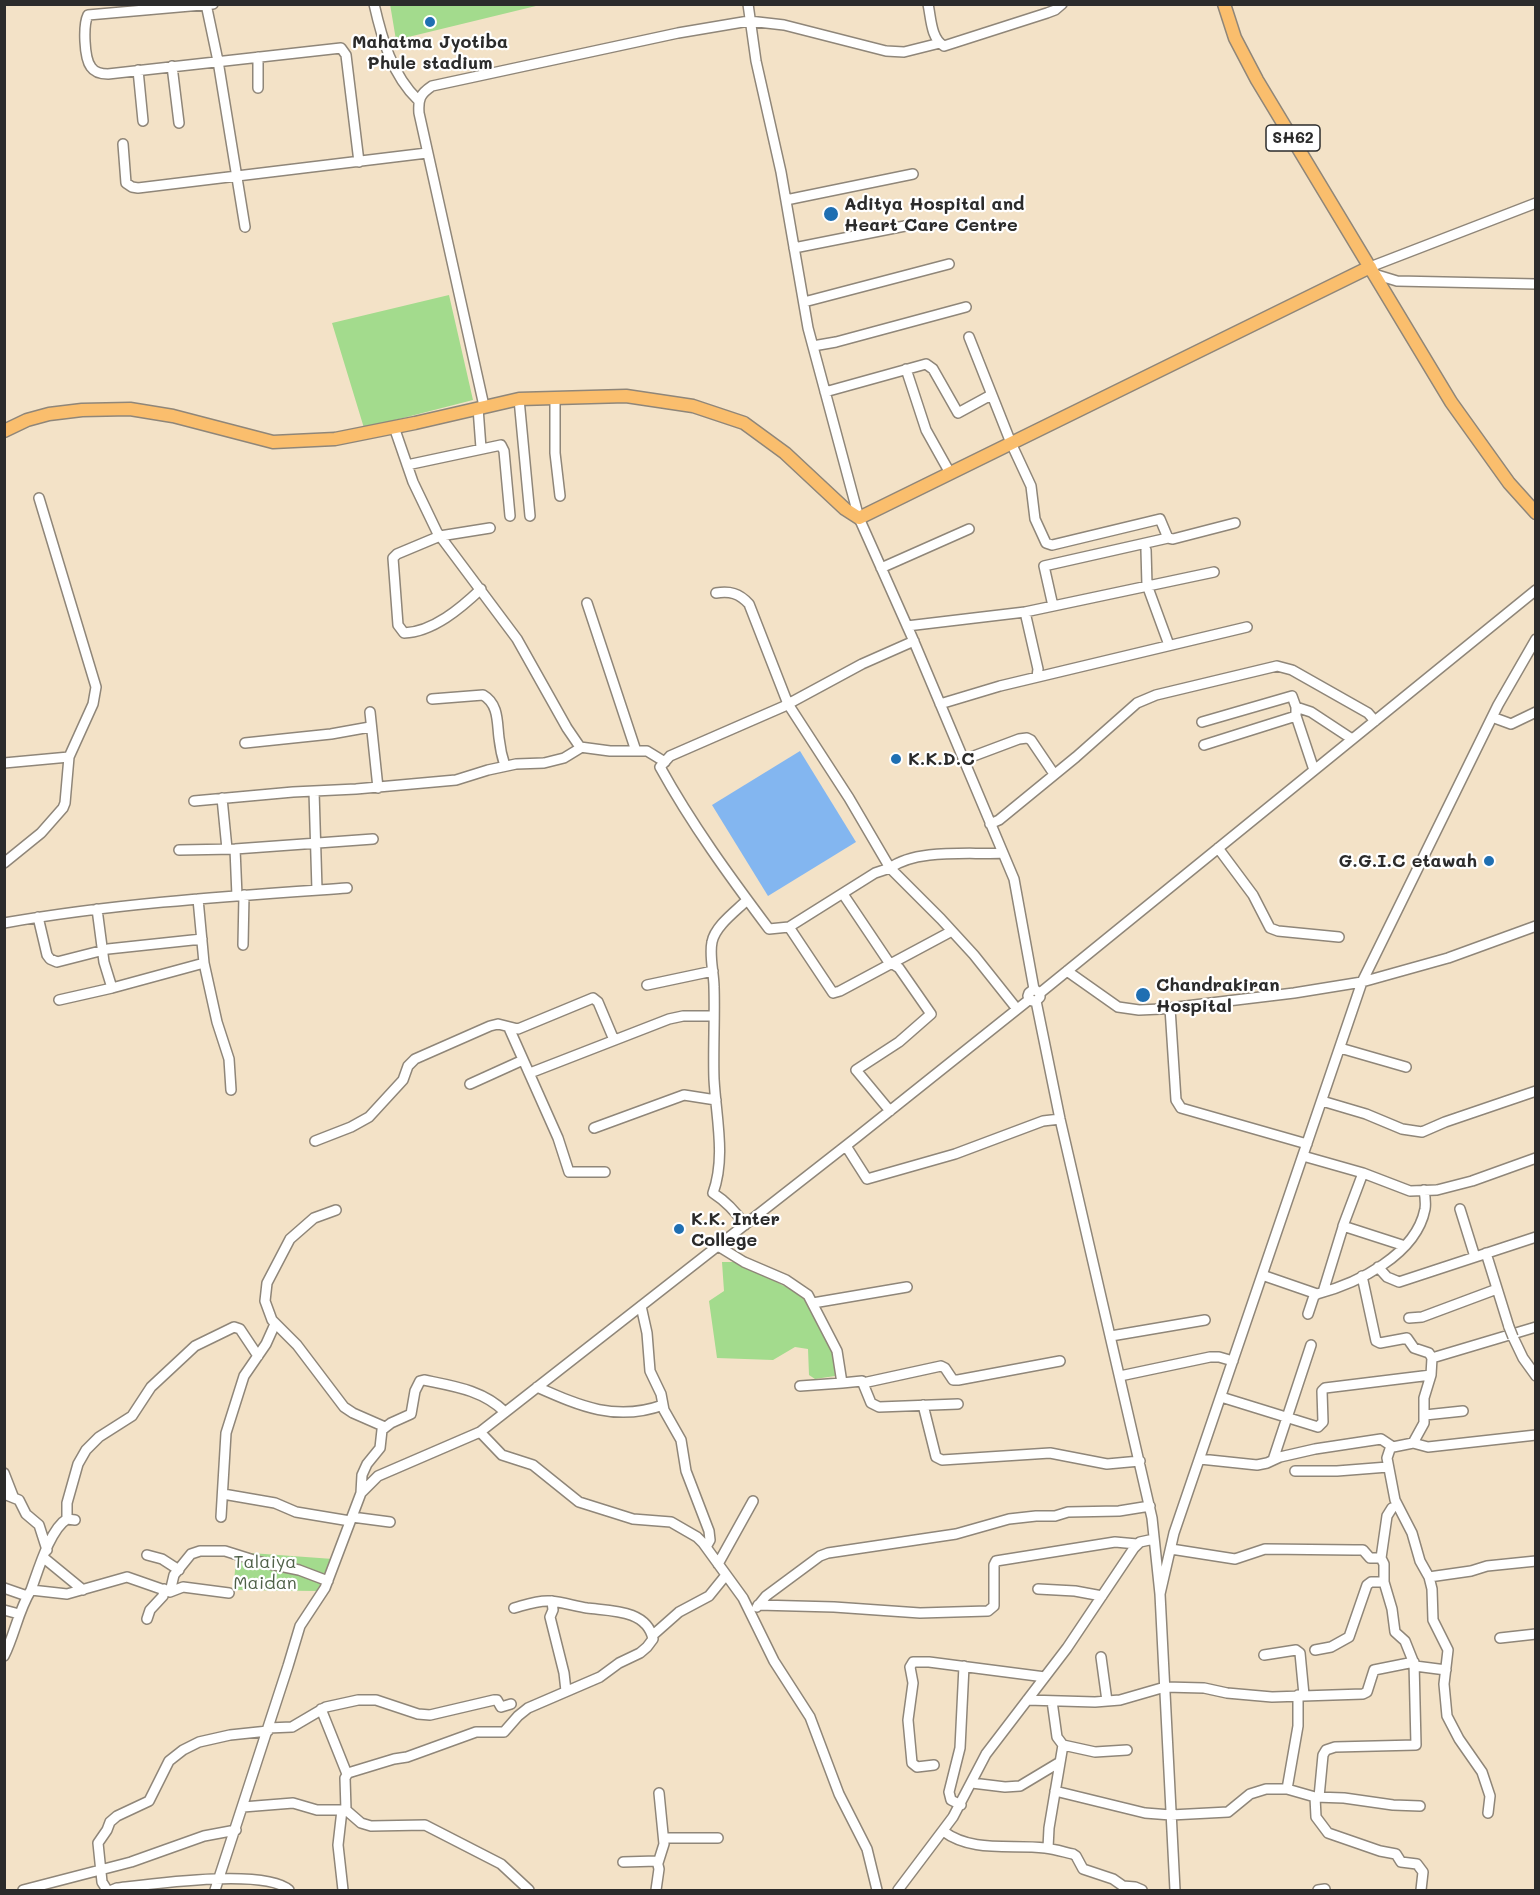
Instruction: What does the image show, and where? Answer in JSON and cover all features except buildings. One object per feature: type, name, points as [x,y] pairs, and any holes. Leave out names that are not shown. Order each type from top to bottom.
[{"type":"main road","name":"SH62","points":[[1224,4],[1232,30],[1257,80],[1451,402],[1509,483],[1536,513]]},
{"type":"main road","points":[[4,431],[27,420],[49,414],[82,410],[130,409],[173,416],[273,442],[335,439],[519,399],[626,396],[693,406],[744,423],[785,453],[845,509],[859,518],[1372,270]]},
{"type":"street","points":[[213,4],[88,15],[84,29],[88,63],[93,70],[101,74],[108,74],[338,47],[345,51],[359,162]]},
{"type":"street","points":[[374,4],[394,66],[407,89],[418,100]]},
{"type":"street","points":[[748,4],[749,21],[813,346],[859,518],[914,641],[1014,879],[1060,1119],[1150,1506],[1160,1594],[1175,1890]]},
{"type":"street","points":[[928,4],[934,34],[944,46],[1047,13],[1062,4]]},
{"type":"street","points":[[206,5],[218,61],[245,227]]},
{"type":"street","points":[[481,448],[481,407],[419,113],[418,100],[422,92],[432,86],[678,33],[749,21],[773,23],[886,51],[904,52],[940,43]]},
{"type":"street","points":[[258,57],[258,88]]},
{"type":"street","points":[[172,66],[179,123]]},
{"type":"street","points":[[138,70],[143,121]]},
{"type":"street","points":[[123,144],[126,183],[132,187],[236,177],[428,153]]},
{"type":"street","points":[[786,200],[913,174]]},
{"type":"street","points":[[1372,270],[1536,203]]},
{"type":"street","points":[[794,248],[910,225]]},
{"type":"street","points":[[804,302],[949,264]]},
{"type":"street","points":[[1372,270],[1397,281],[1536,284]]},
{"type":"street","points":[[813,346],[966,308]]},
{"type":"street","points":[[969,337],[991,395],[1031,486],[1035,519],[1046,543],[1052,545],[1160,519],[1168,538]]},
{"type":"street","points":[[825,392],[929,364],[958,412],[991,395]]},
{"type":"street","points":[[906,369],[926,430],[950,473]]},
{"type":"street","points":[[555,398],[555,453],[560,496]]},
{"type":"street","points":[[519,399],[530,516]]},
{"type":"street","points":[[394,427],[412,482],[440,536],[517,639],[567,728],[582,747]]},
{"type":"street","points":[[407,465],[498,444],[503,447],[510,516]]},
{"type":"street","points":[[4,862],[40,833],[63,808],[69,757],[93,704],[96,687],[39,498]]},
{"type":"street","points":[[1053,606],[1044,566],[1235,524]]},
{"type":"street","points":[[481,589],[452,613],[430,626],[417,632],[402,632],[398,625],[393,558],[397,554],[440,536],[490,528]]},
{"type":"street","points":[[881,568],[969,529]]},
{"type":"street","points":[[1146,550],[1147,585],[1169,645]]},
{"type":"street","points":[[907,626],[1025,612],[1214,572]]},
{"type":"street","points":[[361,1493],[378,1476],[480,1432],[1067,971],[1536,590]]},
{"type":"street","points":[[716,592],[729,591],[738,594],[749,604],[788,704],[849,798],[890,868],[952,931],[1017,1009]]},
{"type":"street","points":[[587,603],[636,751]]},
{"type":"street","points":[[1025,612],[1038,669],[1037,677]]},
{"type":"street","points":[[940,704],[1037,677],[1247,627]]},
{"type":"street","points":[[1160,1594],[1171,1549],[1200,1459],[1362,982],[1492,717],[1536,639]]},
{"type":"street","points":[[914,641],[862,664],[788,704],[670,756],[660,767],[719,862],[769,929],[789,927],[875,873],[913,858],[941,854],[1003,853]]},
{"type":"street","points":[[990,824],[999,820],[1137,703],[1156,696],[1276,666],[1292,670],[1368,713],[1375,721]]},
{"type":"street","points":[[432,699],[486,696],[497,716],[499,740],[505,766]]},
{"type":"street","points":[[1203,722],[1292,696],[1314,770]]},
{"type":"street","points":[[1204,745],[1296,711],[1331,724],[1352,739]]},
{"type":"street","points":[[370,712],[378,788]]},
{"type":"street","points":[[1492,717],[1511,724],[1536,712]]},
{"type":"street","points":[[246,743],[331,734],[370,727]]},
{"type":"street","points":[[963,760],[1027,738],[1031,740],[1054,774]]},
{"type":"street","points":[[194,801],[456,780],[505,766],[544,763],[564,758],[582,747],[610,751],[647,751],[665,762]]},
{"type":"street","points":[[4,763],[69,757]]},
{"type":"street","points":[[314,791],[317,890]]},
{"type":"street","points":[[222,798],[240,896],[243,945]]},
{"type":"street","points":[[179,850],[231,849],[373,839]]},
{"type":"street","points":[[1218,848],[1253,895],[1270,928],[1278,931],[1339,937]]},
{"type":"street","points":[[4,923],[97,909],[347,888]]},
{"type":"street","points":[[843,894],[890,963],[899,968],[931,1014],[899,1042],[856,1071],[890,1111]]},
{"type":"street","points":[[198,899],[204,963],[217,1022],[229,1059],[231,1090]]},
{"type":"street","points":[[745,1225],[724,1200],[713,1193],[717,1184],[720,1157],[714,1079],[712,941],[717,931],[747,900]]},
{"type":"street","points":[[97,909],[105,968],[112,988]]},
{"type":"street","points":[[38,917],[47,955],[53,961],[62,961],[103,950],[202,939]]},
{"type":"street","points":[[1067,971],[1118,1007],[1138,1010],[1170,1008],[1362,982],[1448,957],[1536,926]]},
{"type":"street","points":[[789,927],[833,993],[952,931]]},
{"type":"street","points":[[59,1000],[204,963]]},
{"type":"street","points":[[647,985],[713,971]]},
{"type":"street","points":[[315,1141],[351,1127],[369,1117],[403,1080],[408,1066],[415,1059],[490,1026],[498,1024],[509,1028],[524,1027],[593,999],[598,1002],[614,1040]]},
{"type":"street","points":[[1170,1008],[1176,1100],[1181,1108],[1307,1144]]},
{"type":"street","points":[[530,1073],[676,1017],[714,1016]]},
{"type":"street","points":[[509,1028],[558,1138],[568,1172],[605,1172]]},
{"type":"street","points":[[1340,1047],[1406,1067]]},
{"type":"street","points":[[470,1084],[523,1060]]},
{"type":"street","points":[[1322,1101],[1366,1114],[1402,1129],[1422,1132],[1536,1091]]},
{"type":"street","points":[[594,1128],[684,1095],[716,1100]]},
{"type":"street","points":[[846,1146],[867,1179],[955,1154],[1044,1121],[1060,1119]]},
{"type":"street","points":[[1302,1156],[1363,1173],[1410,1191],[1437,1190],[1472,1181],[1536,1158]]},
{"type":"street","points":[[1320,1293],[1343,1227],[1342,1224],[1363,1173]]},
{"type":"street","points":[[1308,1314],[1314,1296],[1362,1276],[1401,1252],[1425,1209],[1424,1190]]},
{"type":"street","points":[[1460,1209],[1475,1257]]},
{"type":"street","points":[[336,1210],[315,1218],[290,1239],[267,1283],[266,1308],[275,1324],[297,1345],[344,1407],[382,1432]]},
{"type":"street","points":[[1343,1227],[1405,1246]]},
{"type":"street","points":[[1378,1267],[1391,1280],[1399,1282],[1536,1237]]},
{"type":"street","points":[[718,1246],[744,1262],[786,1280],[805,1293],[813,1303],[837,1351],[842,1383]]},
{"type":"street","points":[[1486,1254],[1513,1337],[1523,1358],[1536,1376]]},
{"type":"street","points":[[1262,1275],[1320,1293]]},
{"type":"street","points":[[1362,1276],[1376,1341],[1380,1343],[1407,1338],[1414,1348],[1429,1353],[1432,1358],[1431,1375],[1424,1398],[1424,1426],[1413,1443]]},
{"type":"street","points":[[813,1303],[907,1287]]},
{"type":"street","points":[[1409,1318],[1422,1317],[1497,1289]]},
{"type":"street","points":[[641,1306],[647,1333],[649,1364],[663,1405],[681,1440],[686,1471],[708,1527],[710,1540],[706,1547]]},
{"type":"street","points":[[1111,1336],[1205,1320]]},
{"type":"street","points":[[221,1516],[226,1433],[244,1376],[275,1324]]},
{"type":"street","points":[[4,1656],[50,1541],[61,1524],[71,1520],[67,1503],[82,1454],[99,1437],[132,1416],[151,1387],[190,1350],[234,1327],[240,1329],[258,1356]]},
{"type":"street","points":[[1432,1358],[1536,1327]]},
{"type":"street","points":[[1273,1460],[1311,1345]]},
{"type":"street","points":[[1120,1376],[1210,1357],[1233,1361]]},
{"type":"street","points":[[800,1386],[859,1381],[863,1383],[941,1366],[953,1380],[958,1380],[1060,1361]]},
{"type":"street","points":[[1221,1397],[1318,1427],[1322,1425],[1322,1391],[1325,1388],[1431,1375]]},
{"type":"street","points":[[382,1432],[411,1414],[418,1383],[424,1380],[466,1388],[496,1403],[505,1412]]},
{"type":"street","points":[[863,1383],[869,1400],[876,1406],[958,1404]]},
{"type":"street","points":[[537,1387],[576,1404],[616,1413],[640,1413],[663,1405]]},
{"type":"street","points":[[923,1405],[936,1457],[942,1460],[1050,1454],[1107,1464],[1140,1461]]},
{"type":"street","points":[[1425,1415],[1463,1411]]},
{"type":"street","points":[[215,1890],[268,1729],[297,1631],[328,1581],[361,1493],[362,1475],[367,1464],[380,1448],[382,1432]]},
{"type":"street","points":[[480,1432],[501,1455],[533,1465],[577,1500],[633,1519],[671,1522],[697,1537],[706,1547],[752,1614],[774,1661],[815,1728],[839,1794],[867,1850],[877,1890]]},
{"type":"street","points":[[1200,1459],[1257,1465],[1316,1449],[1381,1439],[1389,1445],[1413,1443],[1431,1447],[1535,1433]]},
{"type":"street","points":[[1389,1445],[1388,1467],[1396,1506],[1412,1533],[1420,1561],[1429,1577],[1432,1589],[1433,1620],[1448,1650],[1444,1684],[1448,1719],[1482,1772],[1490,1796],[1488,1813]]},
{"type":"street","points":[[1294,1471],[1337,1471],[1388,1467]]},
{"type":"street","points":[[4,1473],[9,1495],[22,1504],[26,1514],[39,1525],[45,1554],[82,1590]]},
{"type":"street","points":[[223,1494],[275,1503],[296,1512],[390,1522]]},
{"type":"street","points":[[718,1564],[753,1501]]},
{"type":"street","points":[[752,1614],[770,1592],[828,1553],[957,1534],[1009,1519],[1055,1516],[1068,1512],[1119,1511],[1150,1506]]},
{"type":"street","points":[[1392,1508],[1387,1516],[1381,1558],[1384,1564],[1384,1582],[1392,1609],[1394,1630],[1405,1641],[1415,1666],[1446,1670]]},
{"type":"street","points":[[758,1605],[920,1613],[988,1611],[994,1606],[996,1561],[1115,1542],[1137,1544],[1154,1539]]},
{"type":"street","points":[[898,1890],[944,1831],[961,1805],[986,1754],[1045,1677],[1137,1544]]},
{"type":"street","points":[[1171,1549],[1235,1559],[1265,1549],[1363,1550],[1370,1558],[1381,1558]]},
{"type":"street","points":[[147,1619],[150,1610],[167,1591],[174,1575],[195,1552],[225,1551],[260,1562],[299,1570],[328,1581]]},
{"type":"street","points":[[147,1556],[166,1560],[179,1570]]},
{"type":"street","points":[[1429,1577],[1471,1571],[1487,1566],[1536,1561]]},
{"type":"street","points":[[652,1635],[679,1612],[709,1596],[726,1575]]},
{"type":"street","points":[[4,1588],[29,1593],[60,1594],[127,1577],[167,1591],[183,1587],[229,1593]]},
{"type":"street","points":[[1315,1650],[1331,1647],[1349,1637],[1367,1585],[1371,1582],[1384,1582]]},
{"type":"street","points":[[1038,1588],[1102,1596]]},
{"type":"street","points":[[552,1601],[553,1610],[550,1615],[566,1691]]},
{"type":"street","points":[[347,1774],[407,1757],[476,1732],[504,1731],[528,1708],[600,1677],[619,1663],[640,1653],[650,1644],[652,1635],[650,1630],[636,1616],[627,1612],[587,1608],[552,1601],[514,1608]]},
{"type":"street","points":[[4,1610],[19,1614]]},
{"type":"street","points":[[1500,1638],[1536,1634]]},
{"type":"street","points":[[1264,1655],[1296,1650],[1300,1653],[1301,1695],[1287,1790]]},
{"type":"street","points":[[1101,1657],[1107,1701]]},
{"type":"street","points":[[934,1765],[917,1767],[912,1763],[908,1720],[913,1683],[911,1664],[918,1661],[1045,1677]]},
{"type":"street","points":[[1027,1700],[1120,1700],[1165,1688],[1204,1688],[1227,1693],[1272,1697],[1365,1694],[1374,1670],[1414,1662]]},
{"type":"street","points":[[1414,1662],[1416,1745],[1335,1747],[1326,1750],[1323,1755],[1316,1817],[1326,1831],[1380,1851],[1396,1854],[1401,1862],[1417,1864],[1423,1872],[1421,1890]]},
{"type":"street","points":[[961,1805],[951,1800],[949,1792],[959,1755],[963,1666]]},
{"type":"street","points":[[107,1890],[102,1882],[98,1843],[110,1822],[117,1816],[149,1801],[169,1761],[183,1750],[199,1742],[230,1735],[292,1727],[321,1709],[340,1703],[371,1700],[418,1714],[430,1715],[494,1700],[497,1700],[501,1707],[511,1704]]},
{"type":"street","points":[[1052,1701],[1057,1737],[1063,1745],[1095,1752],[1127,1750]]},
{"type":"street","points":[[321,1709],[347,1774],[338,1845],[343,1890]]},
{"type":"street","points":[[1048,1848],[1049,1827],[1063,1745]]},
{"type":"street","points":[[972,1783],[1005,1787],[1020,1786],[1060,1762]]},
{"type":"street","points":[[1055,1791],[1144,1813],[1171,1815],[1222,1814],[1234,1809],[1245,1798],[1257,1791],[1287,1790],[1317,1797],[1420,1806]]},
{"type":"street","points":[[656,1890],[658,1863],[663,1851],[664,1838],[659,1793]]},
{"type":"street","points":[[243,1807],[293,1803],[317,1810],[344,1810],[361,1823],[371,1826],[420,1824],[429,1826],[501,1864],[529,1890]]},
{"type":"street","points":[[23,1890],[131,1862],[204,1836],[236,1830]]},
{"type":"street","points":[[944,1831],[960,1842],[975,1845],[1048,1848],[1076,1856],[1083,1869],[1113,1878],[1123,1886],[1138,1887],[1142,1890]]},
{"type":"street","points":[[664,1838],[718,1838]]},
{"type":"street","points":[[622,1862],[654,1861],[658,1863]]},
{"type":"street","points":[[112,1890],[135,1886],[219,1880],[263,1880],[290,1890]]},
{"type":"green space","name":"Mahatma Jyotiba Phule stadium","points":[[390,4],[540,4],[540,5],[396,40]]},
{"type":"green space","points":[[449,295],[473,400],[364,428],[332,323]]},
{"type":"green space","points":[[722,1262],[737,1262],[810,1299],[833,1349],[835,1376],[815,1379],[809,1375],[808,1349],[795,1347],[773,1360],[717,1358],[709,1301],[724,1291]]},
{"type":"green space","name":"Talaiya Maidan","points":[[237,1552],[333,1559],[317,1591],[233,1590]]},
{"type":"water","points":[[800,751],[856,842],[768,896],[712,805]]},
{"type":"place","name":"Mahatma Jyotiba Phule stadium","points":[[430,22]]},
{"type":"place","name":"Aditya Hospital and Heart Care Centre","points":[[831,214]]},
{"type":"place","name":"K.K.D.C","points":[[896,759]]},
{"type":"place","name":"G.G.I.C etawah","points":[[1489,861]]},
{"type":"place","name":"Chandrakiran Hospital","points":[[1143,995]]},
{"type":"place","name":"K.K. Inter College","points":[[679,1229]]}]
